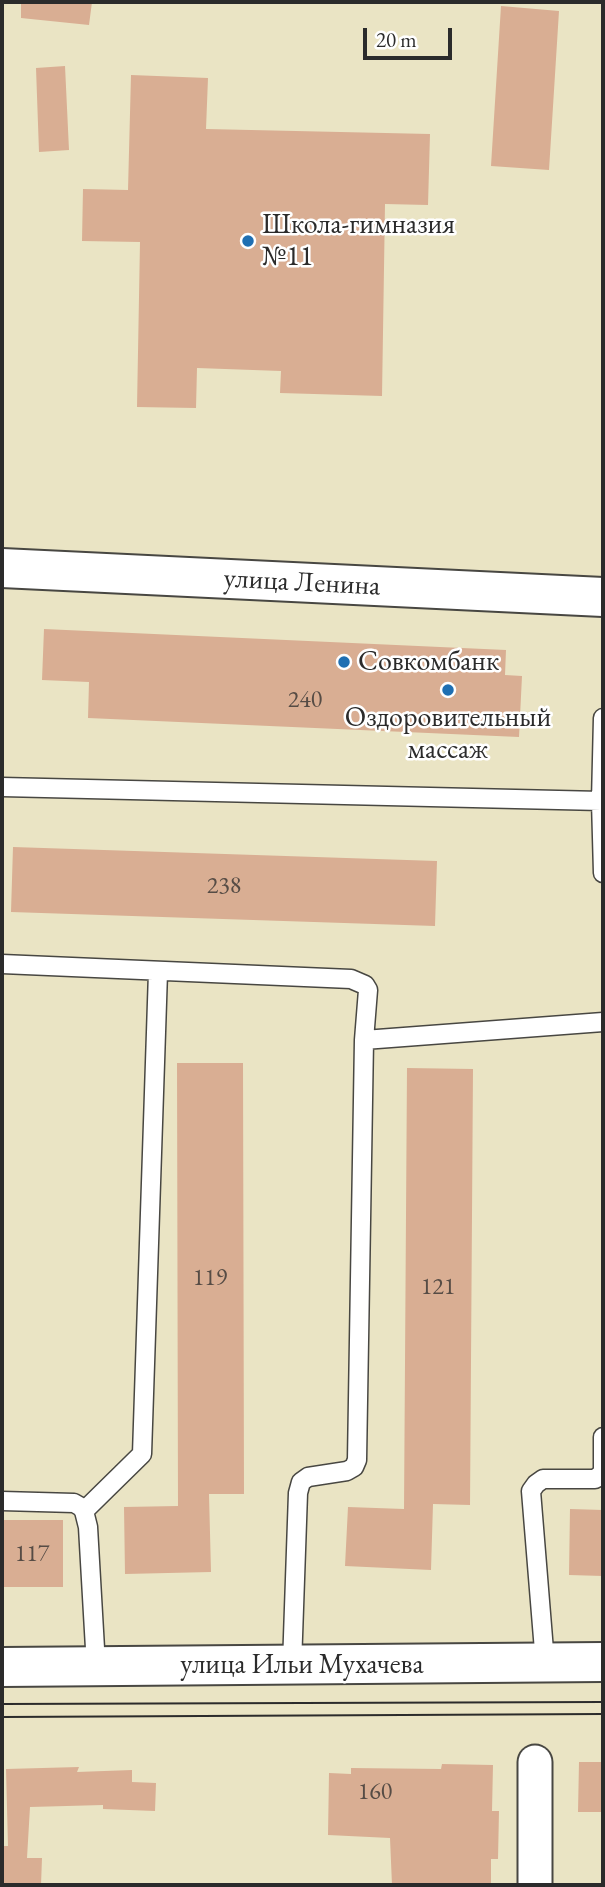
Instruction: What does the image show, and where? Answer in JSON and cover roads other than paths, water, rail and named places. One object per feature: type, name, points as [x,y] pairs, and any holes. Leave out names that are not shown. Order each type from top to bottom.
[{"type":"street","name":"улица Ленина","points":[[2,568],[603,597]]},
{"type":"street","name":"улица Ильи Мухачева","points":[[2,1667],[603,1662]]},
{"type":"street","points":[[534,1762],[535,1885]]},
{"type":"lane","points":[[603,718],[603,873]]},
{"type":"lane","points":[[2,787],[601,801]]},
{"type":"lane","points":[[2,964],[351,979],[365,985],[368,990],[364,1040],[357,1460],[354,1467],[347,1471],[308,1477],[301,1482],[298,1493],[292,1665]]},
{"type":"lane","points":[[84,1511],[142,1454],[158,972]]},
{"type":"lane","points":[[364,1040],[603,1021]]},
{"type":"lane","points":[[545,1663],[531,1491],[543,1479],[595,1479],[599,1476],[603,1472],[603,1437]]},
{"type":"lane","points":[[2,1501],[74,1503],[84,1511],[88,1527],[96,1666]]},
{"type":"tram line","points":[[2,1704],[603,1702]]},
{"type":"tram line","points":[[2,1717],[603,1714]]},
{"type":"place","name":"Школа-гимназия №11","points":[[248,241]]},
{"type":"place","name":"Совкомбанк","points":[[344,662]]},
{"type":"place","name":"Оздоровительный массаж","points":[[448,690]]}]
